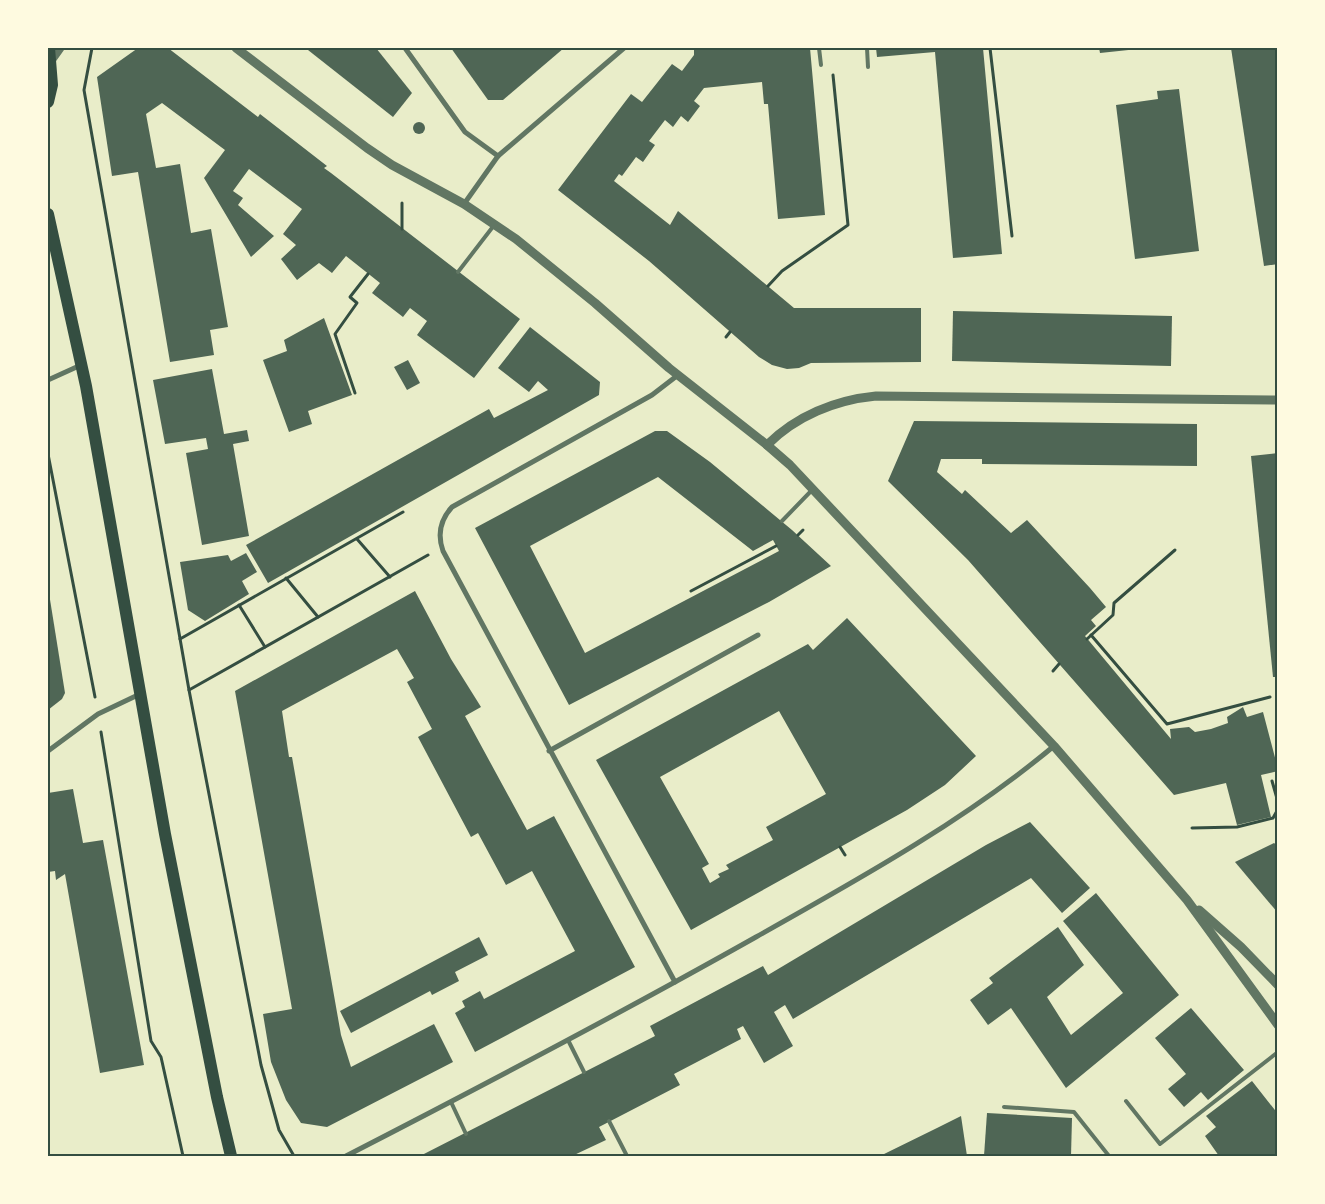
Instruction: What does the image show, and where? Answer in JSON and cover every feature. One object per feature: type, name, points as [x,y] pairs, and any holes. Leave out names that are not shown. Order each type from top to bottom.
[{"type":"main road","points":[[48,102],[52,85],[49,48]]},
{"type":"main road","points":[[48,214],[49,230],[81,364],[199,1010],[231,1156]]},
{"type":"street","points":[[50,62],[60,48]]},
{"type":"street","points":[[236,48],[366,148],[495,224],[589,297],[678,374],[768,445],[813,489],[1054,746],[1187,900],[1276,1019]]},
{"type":"street","points":[[405,48],[465,132],[498,156]]},
{"type":"street","points":[[464,204],[498,156],[624,48]]},
{"type":"street","points":[[48,380],[81,364]]},
{"type":"street","points":[[675,982],[443,551],[439,534],[441,524],[452,507],[652,395],[678,374]]},
{"type":"street","points":[[768,445],[795,422],[824,408],[850,400],[876,396],[1278,400]]},
{"type":"street","points":[[549,751],[758,635]]},
{"type":"street","points":[[48,751],[98,714],[141,693]]},
{"type":"street","points":[[346,1156],[568,1040],[858,879],[1011,781],[1054,746]]},
{"type":"street","points":[[1187,900],[1241,947],[1278,985]]},
{"type":"lane","points":[[819,48],[821,65]]},
{"type":"lane","points":[[867,48],[868,67]]},
{"type":"lane","points":[[458,272],[495,224]]},
{"type":"lane","points":[[782,521],[813,489]]},
{"type":"lane","points":[[568,1040],[584,1072]]},
{"type":"lane","points":[[1126,1101],[1160,1144],[1278,1052]]},
{"type":"lane","points":[[451,1102],[466,1134]]},
{"type":"lane","points":[[1004,1107],[1074,1112],[1109,1156]]},
{"type":"lane","points":[[609,1122],[627,1156]]},
{"type":"path","points":[[92,48],[84,90],[189,690],[262,1065],[279,1130],[294,1156]]},
{"type":"path","points":[[990,48],[1012,236]]},
{"type":"path","points":[[768,286],[782,271],[848,225],[833,72]]},
{"type":"path","points":[[402,203],[402,228]]},
{"type":"path","points":[[355,393],[334,334],[358,303],[350,297],[368,274]]},
{"type":"path","points":[[726,337],[730,332]]},
{"type":"path","points":[[48,454],[98,714],[151,1041],[161,1057],[183,1156]]},
{"type":"path","points":[[180,639],[403,512]]},
{"type":"path","points":[[798,535],[803,530]]},
{"type":"path","points":[[357,538],[390,576]]},
{"type":"path","points":[[691,591],[776,546]]},
{"type":"path","points":[[1087,639],[1113,616],[1114,603],[1175,550]]},
{"type":"path","points":[[189,690],[428,555]]},
{"type":"path","points":[[286,578],[318,617]]},
{"type":"path","points":[[239,605],[264,647]]},
{"type":"path","points":[[1091,635],[1167,724],[1270,697]]},
{"type":"path","points":[[1053,671],[1059,664]]},
{"type":"path","points":[[1272,781],[1278,802]]},
{"type":"path","points":[[1192,828],[1236,827],[1274,818],[1278,809]]},
{"type":"path","points":[[840,847],[845,855]]},
{"type":"building","points":[[138,48],[168,48],[258,117],[260,114],[327,166],[324,168],[520,319],[474,378],[417,335],[427,321],[410,308],[403,317],[372,293],[380,283],[346,256],[332,273],[319,263],[297,280],[281,259],[296,245],[283,234],[302,209],[249,169],[233,191],[243,198],[238,205],[274,236],[251,257],[204,178],[225,150],[162,103],[146,114],[156,168],[180,164],[191,233],[211,229],[228,327],[210,330],[214,355],[170,362],[138,172],[112,176],[97,77]]},
{"type":"building","points":[[310,48],[376,48],[412,93],[393,117],[308,50]]},
{"type":"building","points":[[451,48],[564,48],[503,100],[488,100]]},
{"type":"building","points":[[694,48],[810,48],[825,215],[778,219],[768,104],[764,104],[762,82],[704,88],[694,101],[700,106],[688,122],[681,116],[673,127],[665,120],[649,141],[655,145],[643,162],[636,157],[622,176],[619,174],[614,181],[670,225],[678,211],[794,308],[921,308],[921,362],[811,363],[799,368],[787,369],[772,365],[759,357],[649,261],[558,190],[631,94],[642,102],[672,64],[682,71],[694,55]]},
{"type":"building","points":[[876,48],[983,48],[1002,254],[953,258],[935,52],[877,57]]},
{"type":"building","points":[[1099,48],[1138,48],[1138,49],[1100,53]]},
{"type":"building","points":[[1231,48],[1276,48],[1278,264],[1264,266]]},
{"type":"building","points":[[1179,89],[1199,251],[1135,259],[1116,105],[1158,99],[1157,91]]},
{"type":"building","points":[[419,122],[425,128],[419,134],[413,128]]},
{"type":"building","points":[[953,311],[1172,316],[1171,366],[952,361]]},
{"type":"building","points":[[324,318],[352,395],[308,411],[312,424],[289,432],[263,360],[287,351],[284,340]]},
{"type":"building","points":[[530,327],[600,382],[599,395],[268,583],[246,545],[489,409],[494,418],[548,390],[538,381],[529,392],[498,368]]},
{"type":"building","points":[[408,360],[420,383],[407,390],[394,367]]},
{"type":"building","points":[[212,369],[224,434],[247,430],[249,441],[233,444],[249,536],[202,545],[186,453],[208,449],[206,438],[165,444],[153,380]]},
{"type":"building","points":[[914,421],[1197,424],[1197,466],[982,464],[982,459],[941,459],[937,472],[962,494],[965,490],[1011,533],[1027,520],[1090,588],[1106,607],[1091,620],[1096,626],[1085,636],[1171,739],[1170,729],[1189,727],[1195,732],[1211,729],[1228,723],[1227,717],[1243,707],[1247,717],[1263,712],[1278,769],[1278,771],[1261,775],[1271,817],[1237,825],[1226,783],[1174,795],[968,560],[888,481]]},
{"type":"building","points":[[655,431],[667,431],[710,462],[792,530],[831,566],[769,602],[569,705],[475,528]],"holes":[[[658,477],[753,551],[773,540],[779,551],[585,653],[530,546]]]},
{"type":"building","points":[[1278,453],[1278,677],[1273,677],[1251,456]]},
{"type":"building","points":[[246,553],[257,572],[242,581],[249,594],[205,621],[188,610],[180,562],[228,555],[231,561]]},
{"type":"building","points":[[48,587],[65,693],[62,699],[48,710]]},
{"type":"building","points":[[415,591],[451,659],[481,707],[465,716],[527,830],[554,816],[635,967],[475,1052],[455,1013],[465,1007],[462,1001],[480,991],[484,999],[575,951],[532,871],[506,885],[478,833],[471,837],[418,737],[432,729],[407,682],[414,678],[397,649],[282,711],[289,757],[292,757],[341,1035],[351,1067],[434,1024],[453,1062],[327,1127],[301,1123],[286,1100],[271,1062],[263,1014],[292,1009],[235,691]]},
{"type":"building","points":[[847,618],[976,756],[945,785],[907,810],[691,930],[596,760],[808,644],[813,650]],"holes":[[[779,711],[826,794],[766,827],[773,840],[726,865],[729,869],[718,874],[720,877],[710,883],[702,868],[709,864],[660,777]]]},
{"type":"building","points":[[73,789],[83,843],[103,840],[144,1065],[100,1073],[65,874],[56,880],[55,871],[48,872],[48,793]]},
{"type":"building","points":[[1030,822],[1090,888],[1062,913],[1031,878],[793,1019],[785,1005],[774,1012],[793,1046],[764,1063],[743,1026],[737,1029],[741,1039],[674,1074],[680,1085],[599,1127],[606,1140],[572,1156],[420,1156],[655,1036],[650,1026],[763,966],[768,975],[986,845]]},
{"type":"building","points":[[1274,843],[1278,846],[1278,913],[1235,862]]},
{"type":"building","points":[[1096,893],[1179,995],[1066,1088],[1011,1008],[988,1025],[970,1000],[993,983],[989,978],[1058,927],[1084,965],[1047,997],[1071,1035],[1123,993],[1063,921]]},
{"type":"building","points":[[479,937],[488,955],[455,972],[459,981],[432,995],[430,991],[351,1033],[340,1011]]},
{"type":"building","points":[[1191,1008],[1244,1070],[1208,1100],[1201,1092],[1184,1107],[1168,1089],[1186,1074],[1155,1038]]},
{"type":"building","points":[[1252,1081],[1278,1114],[1278,1156],[1219,1156],[1205,1136],[1216,1127],[1206,1116]]},
{"type":"building","points":[[987,1113],[1072,1118],[1071,1156],[984,1156]]},
{"type":"building","points":[[961,1116],[967,1156],[880,1156],[937,1128]]}]
